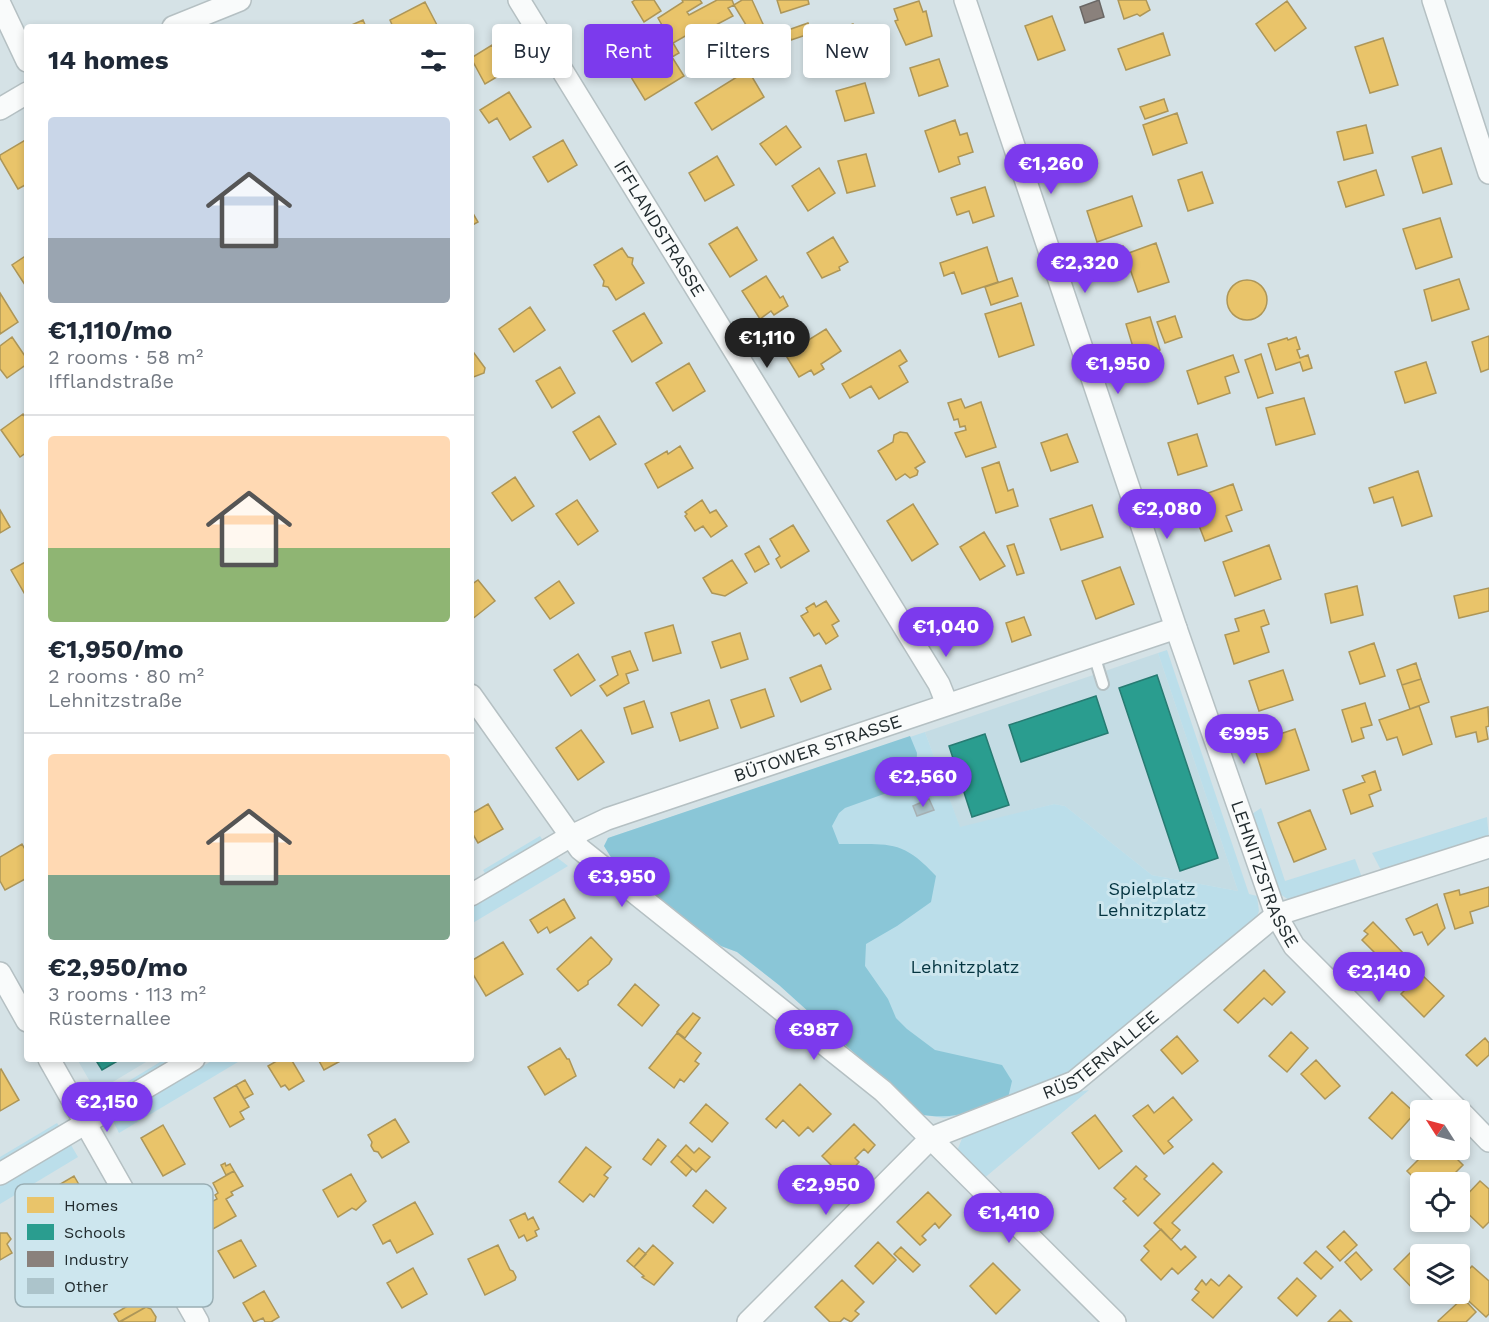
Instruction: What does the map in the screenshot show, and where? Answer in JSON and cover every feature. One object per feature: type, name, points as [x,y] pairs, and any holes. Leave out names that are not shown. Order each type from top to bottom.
[{"type":"street","points":[[180,24],[240,0]]},
{"type":"street","name":"IFFLANDSTRASSE","points":[[519,0],[934,675],[947,704]]},
{"type":"street","name":"LEHNITZSTRASSE","points":[[965,0],[1176,628],[1276,915],[1294,946],[1448,1100]]},
{"type":"street","points":[[1433,0],[1489,172]]},
{"type":"street","points":[[0,4],[24,55]]},
{"type":"street","points":[[0,109],[24,95]]},
{"type":"street","name":"BÜTOWER STRASSE","points":[[474,893],[571,836],[607,819],[1176,628]]},
{"type":"street","points":[[474,699],[580,849],[883,1091],[1115,1322]]},
{"type":"street","name":"RÜSTERNALLEE","points":[[748,1322],[931,1138],[1074,1082],[1276,915],[1489,847]]},
{"type":"street","points":[[0,973],[24,1016]]},
{"type":"street","points":[[50,1062],[119,1184]]},
{"type":"street","points":[[0,1174],[189,1062]]},
{"type":"street","name":"LEHNITZSTRASSE","points":[[1470,1122],[1489,1141]]},
{"type":"street","points":[[189,1307],[198,1322]]},
{"type":"lane","points":[[1094,655],[1103,684]]},
{"type":"shaded area","points":[[1158,653],[1238,891],[1152,875],[1065,806],[1054,804],[960,828],[925,732]]},
{"type":"shaded area","points":[[910,736],[917,753],[916,772],[895,790],[845,808],[839,813],[832,826],[839,844],[882,845],[903,849],[936,876],[931,902],[866,944],[865,966],[888,999],[896,1018],[907,1029],[935,1050],[1002,1065],[1012,1081],[1008,1098],[957,1115],[923,1115],[779,985],[737,952],[721,946],[617,867],[604,846],[608,838]]},
{"type":"shaded area","points":[[79,1062],[146,1062],[96,1092]]},
{"type":"green space","name":"Lehnitzplatz","points":[[1167,650],[1249,894],[1257,896],[1259,911],[1255,922],[1069,1075],[966,1114],[944,1118],[923,1115],[779,985],[737,952],[721,946],[617,867],[604,846],[608,838],[925,732],[960,827],[1054,804],[1065,806],[1152,875],[1238,891],[1158,653]]},
{"type":"green space","points":[[1261,808],[1285,881],[1355,859],[1363,880],[1289,900],[1277,892],[1249,816]]},
{"type":"green space","points":[[1487,817],[1489,839],[1382,872],[1372,853]]},
{"type":"green space","points":[[540,836],[544,842],[487,877],[483,870]]},
{"type":"green space","points":[[555,856],[568,866],[474,922],[474,904]]},
{"type":"green space","points":[[160,1062],[175,1062],[107,1102],[104,1096]]},
{"type":"green space","points":[[210,1062],[238,1062],[119,1133],[113,1121]]},
{"type":"green space","points":[[1089,1090],[982,1180],[957,1151],[963,1136],[1071,1093]]},
{"type":"green space","points":[[57,1123],[61,1129],[0,1164],[0,1157]]},
{"type":"green space","points":[[71,1145],[78,1157],[33,1184],[15,1184],[15,1195],[0,1204],[0,1186]]},
{"type":"building: Homes","points":[[654,0],[661,11],[644,22],[632,2]]},
{"type":"building: Homes","points":[[682,0],[700,0],[702,3],[687,12],[689,15],[717,0],[732,0],[734,5],[728,8],[733,16],[718,24],[685,24],[685,36],[673,43],[673,24],[661,24],[658,18],[683,2]]},
{"type":"building: Homes","points":[[742,0],[752,0],[763,24],[746,24],[734,5]]},
{"type":"building: Homes","points":[[777,0],[808,0],[809,4],[781,13]]},
{"type":"building: Homes","points":[[1118,0],[1146,0],[1150,10],[1140,16],[1137,14],[1124,19]]},
{"type":"building: Homes","points":[[919,1],[923,12],[926,11],[932,36],[906,45],[895,21],[898,20],[894,9]]},
{"type":"building: Homes","points":[[1287,1],[1306,28],[1275,51],[1256,24]]},
{"type":"building: Homes","points":[[425,2],[436,24],[392,24],[390,20]]},
{"type":"building: Homes","points":[[1052,16],[1065,50],[1038,60],[1025,26]]},
{"type":"building: Homes","points":[[803,25],[803,36],[791,40],[791,29]]},
{"type":"building: Homes","points":[[1163,33],[1170,55],[1126,70],[1118,49]]},
{"type":"building: Homes","points":[[1383,38],[1398,85],[1370,93],[1355,47]]},
{"type":"building: Homes","points":[[673,43],[679,53],[673,56]]},
{"type":"building: Homes","points":[[492,45],[492,78],[495,78],[485,84],[474,64],[474,56]]},
{"type":"building: Homes","points":[[673,59],[684,76],[645,100],[632,78],[673,78]]},
{"type":"building: Homes","points":[[939,59],[948,86],[919,96],[910,68]]},
{"type":"building: Homes","points":[[735,78],[753,78],[764,97],[712,130],[695,103]]},
{"type":"building: Homes","points":[[865,83],[874,113],[845,121],[836,91]]},
{"type":"building: Homes","points":[[509,92],[531,127],[510,140],[497,118],[489,123],[480,110]]},
{"type":"building: Homes","points":[[1164,99],[1168,111],[1145,119],[1140,107]]},
{"type":"building: Homes","points":[[1177,113],[1187,143],[1153,155],[1143,125]]},
{"type":"building: Homes","points":[[955,120],[960,135],[967,133],[973,152],[958,157],[960,164],[939,172],[925,131]]},
{"type":"building: Homes","points":[[1366,125],[1373,153],[1344,160],[1337,132]]},
{"type":"building: Homes","points":[[786,126],[801,147],[776,165],[760,144]]},
{"type":"building: Homes","points":[[563,140],[577,165],[548,182],[533,157]]},
{"type":"building: Homes","points":[[24,141],[24,186],[18,189],[0,155]]},
{"type":"building: Homes","points":[[1441,148],[1452,184],[1423,193],[1412,157]]},
{"type":"building: Homes","points":[[866,154],[875,186],[847,193],[838,161]]},
{"type":"building: Homes","points":[[717,156],[734,185],[705,201],[689,173]]},
{"type":"building: Homes","points":[[819,168],[835,193],[808,211],[792,186]]},
{"type":"building: Homes","points":[[1376,170],[1384,195],[1346,207],[1338,182]]},
{"type":"building: Homes","points":[[1202,172],[1213,203],[1188,211],[1178,180]]},
{"type":"building: Homes","points":[[985,187],[994,216],[973,223],[969,211],[957,215],[951,198]]},
{"type":"building: Homes","points":[[1132,196],[1142,226],[1097,242],[1087,211]]},
{"type":"building: Homes","points":[[1440,218],[1452,257],[1416,269],[1403,229]]},
{"type":"building: Homes","points":[[737,227],[757,260],[730,277],[709,244]]},
{"type":"building: Homes","points":[[833,237],[848,262],[839,267],[840,270],[822,278],[807,253]]},
{"type":"building: Homes","points":[[1156,243],[1169,282],[1138,292],[1129,266],[1106,274],[1099,254],[1123,246],[1126,254]]},
{"type":"building: Homes","points":[[987,247],[998,282],[962,294],[954,272],[944,276],[940,263]]},
{"type":"building: Homes","points":[[622,248],[628,257],[633,258],[632,264],[644,283],[616,300],[608,287],[603,286],[604,281],[594,265]]},
{"type":"building: Homes","points":[[24,257],[24,283],[12,265]]},
{"type":"building: Homes","points":[[766,276],[780,298],[783,296],[788,306],[774,315],[771,311],[760,319],[742,291]]},
{"type":"building: Homes","points":[[1012,278],[1018,296],[991,305],[985,287]]},
{"type":"building: Homes","points":[[1459,279],[1469,309],[1432,321],[1424,290]]},
{"type":"building: Homes","points":[[1247,280],[1261,286],[1267,300],[1261,314],[1247,320],[1233,314],[1227,300],[1233,286]]},
{"type":"building: Homes","points":[[0,293],[18,322],[0,334]]},
{"type":"building: Homes","points":[[1021,303],[1034,345],[999,357],[985,314]]},
{"type":"building: Homes","points":[[530,307],[545,330],[514,352],[499,329]]},
{"type":"building: Homes","points":[[644,313],[662,343],[632,362],[613,331]]},
{"type":"building: Homes","points":[[1175,316],[1182,337],[1165,343],[1157,322]]},
{"type":"building: Homes","points":[[1150,317],[1160,350],[1136,357],[1126,324]]},
{"type":"building: Homes","points":[[799,328],[807,341],[826,329],[841,351],[821,364],[824,369],[814,375],[811,370],[799,377],[785,354],[791,350],[784,338]]},
{"type":"building: Homes","points":[[1489,336],[1489,369],[1481,372],[1472,342]]},
{"type":"building: Homes","points":[[12,337],[24,355],[24,366],[7,378],[0,369],[0,346]]},
{"type":"building: Homes","points":[[1296,337],[1300,358],[1308,355],[1312,368],[1303,371],[1300,362],[1276,370],[1268,344]]},
{"type":"building: Homes","points":[[900,350],[907,361],[899,366],[908,382],[879,399],[871,386],[850,398],[842,384]]},
{"type":"building: Homes","points":[[474,353],[485,368],[484,373],[474,377]]},
{"type":"building: Homes","points":[[1261,354],[1273,393],[1258,398],[1245,360]]},
{"type":"building: Homes","points":[[1233,355],[1239,372],[1225,377],[1230,393],[1198,404],[1187,371]]},
{"type":"building: Homes","points":[[1426,362],[1436,393],[1405,403],[1395,372]]},
{"type":"building: Homes","points":[[689,363],[705,391],[673,411],[656,383]]},
{"type":"building: Homes","points":[[560,367],[575,393],[552,408],[536,381]]},
{"type":"building: Homes","points":[[1304,398],[1315,434],[1276,445],[1266,408]]},
{"type":"building: Homes","points":[[961,399],[965,408],[981,402],[996,447],[966,457],[955,433],[966,430],[965,426],[960,427],[958,419],[954,420],[948,403]]},
{"type":"building: Homes","points":[[23,414],[24,454],[20,457],[1,430]]},
{"type":"building: Homes","points":[[599,416],[616,444],[590,460],[573,432]]},
{"type":"building: Homes","points":[[900,432],[907,433],[925,462],[915,468],[918,471],[917,475],[910,478],[905,474],[896,480],[878,451],[893,442],[894,435]]},
{"type":"building: Homes","points":[[1067,434],[1078,462],[1051,471],[1041,443]]},
{"type":"building: Homes","points":[[1197,434],[1207,466],[1178,475],[1168,443]]},
{"type":"building: Homes","points":[[680,446],[693,468],[658,488],[645,464]]},
{"type":"building: Homes","points":[[999,462],[1008,491],[1013,489],[1018,506],[996,513],[982,468]]},
{"type":"building: Homes","points":[[1418,471],[1432,516],[1402,526],[1393,497],[1374,503],[1369,488]]},
{"type":"building: Homes","points":[[515,477],[534,506],[512,521],[492,493]]},
{"type":"building: Homes","points":[[1233,484],[1242,510],[1226,516],[1232,531],[1205,541],[1189,500]]},
{"type":"building: Homes","points":[[577,500],[598,531],[578,545],[556,514]]},
{"type":"building: Homes","points":[[702,500],[710,513],[716,510],[727,526],[711,537],[703,526],[695,531],[685,516],[687,514],[685,512]]},
{"type":"building: Homes","points":[[913,504],[938,544],[912,561],[887,521]]},
{"type":"building: Homes","points":[[1092,505],[1103,537],[1061,550],[1050,519]]},
{"type":"building: Homes","points":[[0,510],[10,527],[0,533]]},
{"type":"building: Homes","points":[[793,525],[809,551],[781,568],[776,559],[780,556],[770,539]]},
{"type":"building: Homes","points":[[984,532],[1005,566],[980,580],[960,547]]},
{"type":"building: Homes","points":[[1014,544],[1024,573],[1017,575],[1007,546]]},
{"type":"building: Homes","points":[[1269,545],[1281,579],[1235,596],[1223,562]]},
{"type":"building: Homes","points":[[759,546],[769,564],[755,572],[745,554]]},
{"type":"building: Homes","points":[[732,560],[747,583],[725,596],[712,593],[703,578]]},
{"type":"building: Homes","points":[[24,563],[24,593],[11,570]]},
{"type":"building: Homes","points":[[1120,567],[1134,604],[1096,619],[1082,581]]},
{"type":"building: Homes","points":[[478,580],[495,601],[474,618],[474,583]]},
{"type":"building: Homes","points":[[559,581],[574,603],[550,619],[535,598]]},
{"type":"building: Homes","points":[[1357,586],[1363,615],[1331,623],[1325,594]]},
{"type":"building: Homes","points":[[1489,588],[1489,611],[1459,618],[1454,596]]},
{"type":"building: Homes","points":[[826,601],[839,621],[832,625],[838,636],[826,644],[819,633],[814,636],[801,616],[808,612],[806,608],[814,603],[816,607]]},
{"type":"building: Homes","points":[[1264,610],[1269,624],[1261,627],[1269,652],[1234,664],[1225,635],[1239,631],[1235,619]]},
{"type":"building: Homes","points":[[1024,617],[1031,635],[1012,642],[1006,623]]},
{"type":"building: Homes","points":[[673,625],[681,653],[653,661],[645,633]]},
{"type":"building: Homes","points":[[740,633],[748,659],[721,668],[712,642]]},
{"type":"building: Homes","points":[[1374,643],[1385,676],[1360,684],[1349,652]]},
{"type":"building: Homes","points":[[630,651],[638,670],[626,674],[629,683],[607,696],[600,686],[618,675],[612,657]]},
{"type":"building: Homes","points":[[578,654],[595,680],[571,696],[554,670]]},
{"type":"building: Homes","points":[[1416,663],[1421,679],[1402,685],[1397,670]]},
{"type":"building: Homes","points":[[821,665],[831,689],[801,702],[790,678]]},
{"type":"building: Homes","points":[[1283,670],[1293,700],[1259,711],[1249,681]]},
{"type":"building: Homes","points":[[1421,679],[1429,702],[1410,709],[1402,685]]},
{"type":"building: Homes","points":[[765,689],[774,716],[741,728],[731,700]]},
{"type":"building: Homes","points":[[709,700],[718,728],[680,741],[671,713]]},
{"type":"building: Homes","points":[[644,701],[653,727],[632,734],[624,708]]},
{"type":"building: Homes","points":[[1365,703],[1372,725],[1361,728],[1364,738],[1352,742],[1342,710]]},
{"type":"building: Homes","points":[[1419,706],[1432,744],[1403,755],[1397,737],[1387,740],[1379,720]]},
{"type":"building: Homes","points":[[1488,707],[1489,726],[1486,727],[1488,739],[1478,742],[1476,732],[1456,737],[1451,717]]},
{"type":"building: Homes","points":[[1295,729],[1309,770],[1266,784],[1253,743]]},
{"type":"building: Homes","points":[[581,730],[604,762],[578,780],[556,748]]},
{"type":"building: Homes","points":[[1375,771],[1381,790],[1369,795],[1373,806],[1351,814],[1343,790],[1365,782],[1362,776]]},
{"type":"building: Homes","points":[[488,804],[503,829],[478,843],[474,836],[474,812]]},
{"type":"building: Homes","points":[[1310,810],[1326,849],[1294,862],[1278,823]]},
{"type":"building: Homes","points":[[22,844],[24,848],[24,880],[5,890],[0,881],[0,857]]},
{"type":"building: Homes","points":[[1489,887],[1489,906],[1470,912],[1473,923],[1455,929],[1444,894],[1459,890],[1460,895]]},
{"type":"building: Homes","points":[[564,899],[575,918],[550,933],[547,927],[538,933],[530,920]]},
{"type":"building: Homes","points":[[1437,904],[1445,928],[1428,945],[1422,932],[1414,935],[1406,919]]},
{"type":"building: Homes","points":[[1373,922],[1406,956],[1392,970],[1362,940],[1368,934],[1364,931]]},
{"type":"building: Homes","points":[[591,937],[612,959],[578,991],[557,969]]},
{"type":"building: Homes","points":[[503,942],[523,974],[486,996],[474,976],[474,959]]},
{"type":"building: Homes","points":[[1264,970],[1285,992],[1272,1005],[1264,998],[1238,1023],[1224,1010]]},
{"type":"building: Homes","points":[[1421,974],[1444,996],[1424,1017],[1401,994]]},
{"type":"building: Homes","points":[[635,984],[659,1005],[642,1026],[618,1005]]},
{"type":"building: Homes","points":[[693,1013],[700,1018],[685,1038],[677,1032]]},
{"type":"building: Homes","points":[[1291,1032],[1308,1048],[1287,1072],[1269,1056]]},
{"type":"building: Homes","points":[[677,1033],[701,1053],[695,1061],[699,1064],[684,1082],[680,1079],[674,1088],[649,1068]]},
{"type":"building: Homes","points":[[1177,1036],[1198,1061],[1182,1074],[1161,1050]]},
{"type":"building: Homes","points":[[1485,1038],[1489,1043],[1489,1055],[1477,1066],[1466,1055]]},
{"type":"building: Homes","points":[[560,1048],[569,1059],[576,1076],[545,1095],[528,1067]]},
{"type":"building: Homes","points":[[1316,1060],[1340,1086],[1325,1099],[1301,1074]]},
{"type":"building: Homes","points":[[275,1062],[293,1062],[304,1081],[289,1090],[285,1085],[281,1087],[268,1066]]},
{"type":"building: Homes","points":[[320,1062],[339,1062],[324,1070]]},
{"type":"building: Homes","points":[[0,1070],[19,1100],[0,1111]]},
{"type":"building: Homes","points":[[245,1080],[253,1094],[244,1099],[236,1085]]},
{"type":"building: Homes","points":[[800,1084],[831,1114],[813,1132],[808,1127],[799,1136],[783,1120],[776,1128],[766,1119]]},
{"type":"building: Homes","points":[[236,1085],[249,1107],[240,1112],[244,1119],[230,1127],[214,1098]]},
{"type":"building: Homes","points":[[1392,1092],[1410,1108],[1410,1119],[1392,1139],[1369,1118]]},
{"type":"building: Homes","points":[[1173,1097],[1192,1120],[1168,1141],[1173,1147],[1164,1154],[1133,1116],[1148,1105],[1154,1113]]},
{"type":"building: Homes","points":[[706,1104],[728,1123],[712,1142],[690,1123]]},
{"type":"building: Homes","points":[[1095,1115],[1122,1151],[1099,1169],[1072,1133]]},
{"type":"building: Homes","points":[[395,1119],[409,1142],[382,1158],[378,1152],[374,1151],[368,1135]]},
{"type":"building: Homes","points":[[854,1124],[875,1145],[868,1153],[864,1149],[855,1158],[859,1162],[852,1170],[848,1166],[840,1174],[822,1156]]},
{"type":"building: Homes","points":[[163,1125],[185,1164],[163,1176],[141,1138]]},
{"type":"building: Homes","points":[[658,1139],[666,1146],[651,1165],[643,1159]]},
{"type":"building: Homes","points":[[686,1145],[694,1153],[699,1148],[710,1157],[696,1172],[677,1155]]},
{"type":"building: Homes","points":[[586,1147],[611,1167],[604,1175],[608,1178],[594,1197],[590,1194],[583,1202],[559,1182]]},
{"type":"building: Homes","points":[[677,1155],[692,1169],[686,1176],[671,1162]]},
{"type":"building: Homes","points":[[1418,1160],[1458,1160],[1463,1165],[1456,1172],[1410,1172],[1410,1174],[1407,1171]]},
{"type":"building: Homes","points":[[225,1163],[226,1166],[230,1164],[234,1171],[226,1175],[221,1165]]},
{"type":"building: Homes","points":[[1213,1163],[1222,1172],[1172,1223],[1180,1230],[1171,1240],[1154,1223]]},
{"type":"building: Homes","points":[[1136,1166],[1147,1176],[1144,1179],[1160,1194],[1138,1216],[1123,1201],[1126,1199],[1114,1188]]},
{"type":"building: Homes","points":[[234,1171],[243,1186],[231,1192],[233,1195],[226,1199],[236,1216],[213,1229],[213,1201],[217,1199],[215,1195],[218,1193],[213,1183]]},
{"type":"building: Homes","points":[[351,1174],[366,1201],[356,1210],[352,1208],[338,1217],[323,1190]]},
{"type":"building: Homes","points":[[74,1176],[79,1184],[60,1184]]},
{"type":"building: Homes","points":[[1480,1181],[1489,1189],[1489,1222],[1483,1228],[1470,1216],[1470,1192]]},
{"type":"building: Homes","points":[[706,1190],[726,1208],[713,1223],[693,1206]]},
{"type":"building: Homes","points":[[928,1192],[951,1215],[939,1228],[935,1223],[922,1236],[926,1240],[920,1245],[897,1222]]},
{"type":"building: Homes","points":[[415,1202],[433,1234],[397,1253],[390,1240],[383,1244],[373,1225]]},
{"type":"building: Homes","points":[[525,1213],[528,1220],[533,1217],[539,1229],[535,1231],[537,1236],[527,1241],[524,1235],[519,1238],[510,1220]]},
{"type":"building: Homes","points":[[1161,1229],[1181,1250],[1185,1246],[1196,1257],[1178,1274],[1172,1268],[1161,1280],[1141,1260],[1149,1251],[1144,1246]]},
{"type":"building: Homes","points":[[1344,1231],[1357,1245],[1340,1261],[1327,1247]]},
{"type":"building: Homes","points":[[0,1233],[7,1233],[11,1239],[7,1244],[12,1253],[0,1260]]},
{"type":"building: Homes","points":[[241,1240],[256,1266],[234,1278],[218,1251]]},
{"type":"building: Homes","points":[[878,1242],[896,1260],[873,1284],[855,1266]]},
{"type":"building: Homes","points":[[498,1245],[516,1277],[515,1280],[485,1295],[468,1259]]},
{"type":"building: Homes","points":[[653,1245],[673,1263],[654,1285],[642,1277],[644,1276],[634,1267]]},
{"type":"building: Homes","points":[[901,1247],[920,1265],[913,1272],[894,1254]]},
{"type":"building: Homes","points":[[639,1248],[646,1254],[634,1267],[627,1261]]},
{"type":"building: Homes","points":[[1316,1251],[1333,1267],[1321,1279],[1304,1263]]},
{"type":"building: Homes","points":[[1356,1252],[1372,1270],[1361,1280],[1345,1262]]},
{"type":"building: Homes","points":[[1410,1253],[1410,1286],[1394,1269]]},
{"type":"building: Homes","points":[[993,1263],[1020,1290],[996,1314],[970,1286]]},
{"type":"building: Homes","points":[[1472,1266],[1489,1281],[1489,1314],[1486,1317],[1470,1302],[1470,1268]]},
{"type":"building: Homes","points":[[413,1268],[427,1294],[402,1308],[387,1283]]},
{"type":"building: Homes","points":[[1229,1275],[1242,1287],[1213,1318],[1192,1300],[1199,1292],[1195,1289],[1202,1280],[1206,1285],[1211,1279],[1219,1286]]},
{"type":"building: Homes","points":[[1297,1278],[1316,1296],[1297,1316],[1278,1298]]},
{"type":"building: Homes","points":[[842,1280],[864,1302],[855,1311],[859,1314],[851,1322],[844,1318],[840,1322],[830,1322],[815,1307]]},
{"type":"building: Homes","points":[[264,1291],[279,1317],[271,1322],[265,1322],[263,1318],[254,1322],[243,1303]]},
{"type":"building: Homes","points":[[1456,1304],[1469,1304],[1476,1312],[1466,1322],[1438,1321]]},
{"type":"building: Homes","points":[[126,1307],[146,1307],[119,1322],[114,1314]]},
{"type":"building: Homes","points":[[146,1307],[151,1309],[156,1317],[155,1322],[120,1322]]},
{"type":"building: Homes","points":[[1340,1310],[1352,1322],[1328,1322]]},
{"type":"building: Schools","points":[[1157,675],[1218,858],[1180,871],[1119,688]]},
{"type":"building: Schools","points":[[1096,696],[1108,733],[1021,762],[1009,725]]},
{"type":"building: Schools","points":[[985,734],[1009,805],[972,817],[949,746]]},
{"type":"building: Schools","points":[[97,1062],[116,1062],[102,1070]]},
{"type":"building: Industry","points":[[1099,0],[1104,17],[1085,23],[1080,7]]},
{"type":"building: Other","points":[[929,799],[934,810],[917,816],[913,806]]},
{"type":"park label","name":"Spielplatz Lehnitzplatz","points":[[1152,899]]}]
